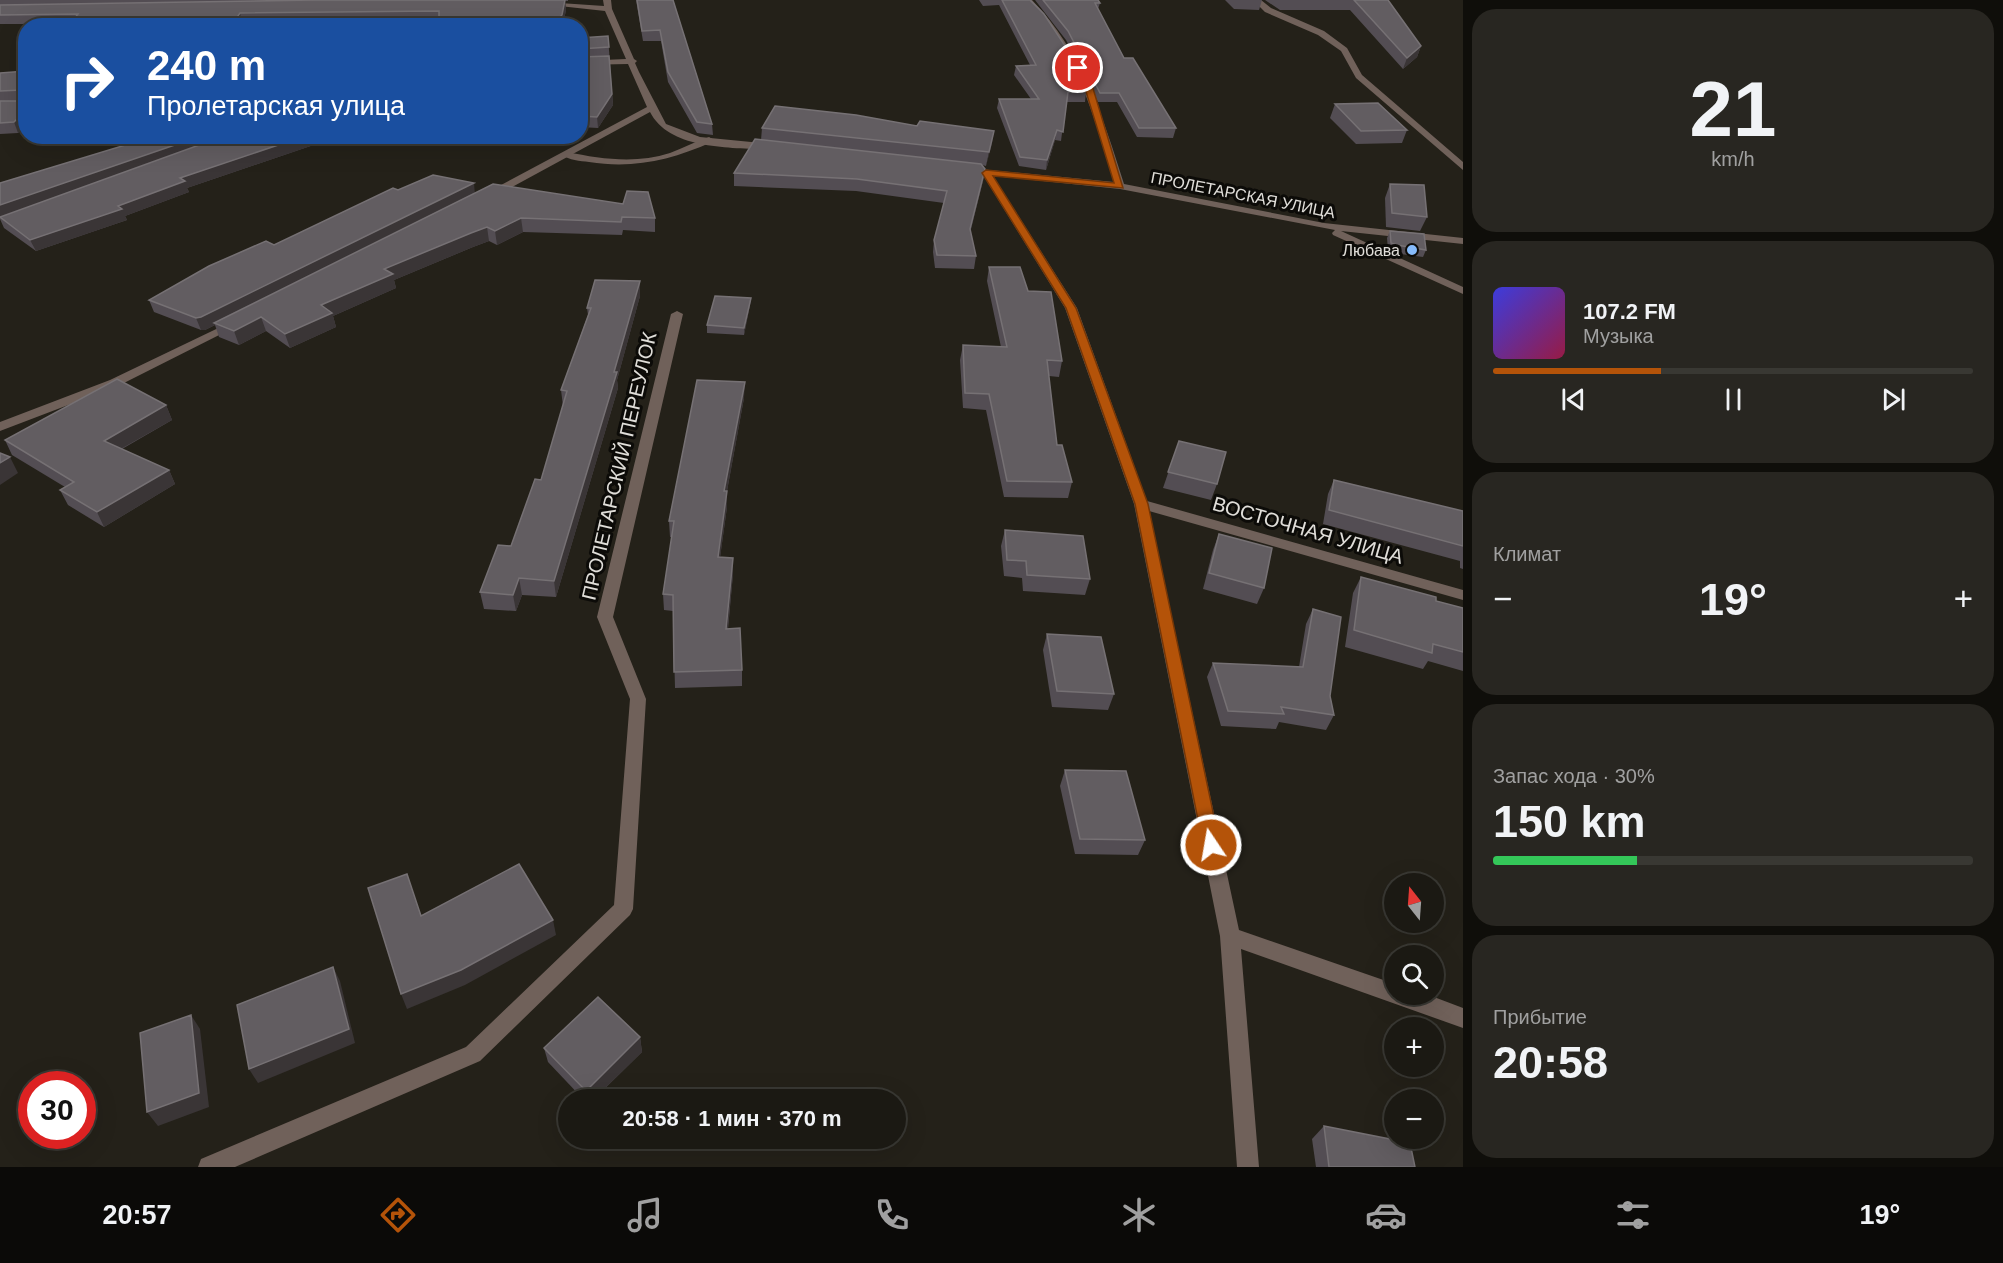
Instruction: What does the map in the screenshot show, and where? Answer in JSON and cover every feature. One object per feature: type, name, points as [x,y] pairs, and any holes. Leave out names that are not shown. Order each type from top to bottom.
[{"type":"street","points":[[1028,0],[1047,18],[1088,85],[1120,186]]},
{"type":"street","points":[[1257,0],[1268,10],[1321,33],[1344,50],[1359,76],[1463,167]]},
{"type":"street","points":[[538,3],[608,4],[651,108],[662,125],[696,139],[778,148]]},
{"type":"street","points":[[588,63],[633,61]]},
{"type":"street","points":[[588,143],[651,108]]},
{"type":"street","points":[[567,155],[611,164],[678,155],[709,140]]},
{"type":"street","points":[[482,198],[587,144]]},
{"type":"street","name":"ПРОЛЕТАРСКАЯ УЛИЦА","points":[[963,170],[1120,186],[1324,226],[1463,241]]},
{"type":"street","points":[[986,173],[1071,308],[1141,504],[1230,936],[1248,1167]]},
{"type":"street","points":[[1324,226],[1463,291]]},
{"type":"street","name":"ПРОЛЕТАРСКИЙ ПЕРЕУЛОК","points":[[209,1167],[473,1054],[623,909],[638,699],[605,617],[677,314]]},
{"type":"street","points":[[0,427],[114,383],[250,316]]},
{"type":"street","name":"ВОСТОЧНАЯ УЛИЦА","points":[[1141,504],[1463,595]]},
{"type":"street","points":[[1230,936],[1384,990]]},
{"type":"street","points":[[1427,1005],[1463,1018]]},
{"type":"building","points":[[315,0],[565,0],[562,15],[559,18],[439,18],[439,11],[240,13],[237,18],[75,18],[78,14],[0,15],[0,5]]},
{"type":"building","points":[[637,0],[673,0],[712,124],[697,122],[668,72],[660,30],[642,31]]},
{"type":"building","points":[[1002,0],[1030,0],[1044,14],[1071,55],[1086,92],[1068,92],[1063,132],[1057,130],[1047,160],[1020,157],[999,99],[1039,99],[1016,66],[1036,65]]},
{"type":"building","points":[[1043,0],[1098,0],[1100,3],[1095,3],[1124,58],[1133,58],[1176,128],[1139,128],[1119,93],[1100,93],[1068,31]]},
{"type":"building","points":[[1354,0],[1388,0],[1421,46],[1407,58]]},
{"type":"building","points":[[608,36],[609,47],[588,48],[588,37]]},
{"type":"building","points":[[609,56],[612,94],[597,117],[588,116],[588,57]]},
{"type":"building","points":[[18,72],[18,90],[0,91],[0,73]]},
{"type":"building","points":[[0,101],[18,101],[18,120],[0,123]]},
{"type":"building","points":[[1378,103],[1407,130],[1361,131],[1335,104]]},
{"type":"building","points":[[775,106],[856,115],[917,126],[920,121],[994,131],[989,152],[762,128]]},
{"type":"building","points":[[755,139],[981,164],[985,169],[970,229],[976,256],[937,255],[934,240],[947,191],[857,179],[734,173]]},
{"type":"building","points":[[129,144],[178,144],[0,205],[0,183]]},
{"type":"building","points":[[202,144],[281,144],[180,178],[185,181],[118,206],[122,209],[30,240],[0,217]]},
{"type":"building","points":[[433,175],[474,183],[201,317],[196,318],[149,300],[209,266],[266,241],[274,245],[393,188],[398,190]]},
{"type":"building","points":[[493,184],[623,204],[627,191],[648,192],[655,218],[622,217],[621,222],[521,218],[495,231],[487,227],[384,269],[393,274],[321,305],[332,313],[285,334],[261,317],[234,331],[214,323]]},
{"type":"building","points":[[1390,184],[1424,185],[1427,217],[1392,213]]},
{"type":"building","points":[[1390,231],[1424,234],[1426,250],[1391,243]]},
{"type":"building","points":[[989,267],[1020,267],[1028,291],[1051,292],[1062,361],[1047,360],[1057,445],[1062,445],[1072,482],[1007,481],[989,394],[965,393],[963,345],[1007,347]]},
{"type":"building","points":[[595,280],[640,281],[614,372],[617,372],[554,581],[519,578],[513,595],[480,592],[498,545],[511,546],[535,479],[541,480],[567,391],[561,390],[591,308],[587,308]]},
{"type":"building","points":[[715,296],[751,298],[744,328],[707,325]]},
{"type":"building","points":[[117,379],[166,405],[104,441],[169,470],[97,512],[60,490],[74,482],[5,440]]},
{"type":"building","points":[[697,380],[745,382],[724,491],[727,491],[718,557],[733,558],[726,629],[740,628],[742,670],[674,672],[673,595],[663,594],[674,521],[669,521]]},
{"type":"building","points":[[1179,441],[1226,452],[1217,484],[1168,472]]},
{"type":"building","points":[[0,453],[10,457],[0,463]]},
{"type":"building","points":[[1334,480],[1463,511],[1463,546],[1329,510]]},
{"type":"building","points":[[1005,530],[1083,536],[1090,579],[1027,575],[1026,561],[1007,560]]},
{"type":"building","points":[[1219,534],[1272,548],[1264,588],[1209,573]]},
{"type":"building","points":[[1361,577],[1436,597],[1436,601],[1463,608],[1463,652],[1433,644],[1432,653],[1354,630]]},
{"type":"building","points":[[1313,609],[1341,617],[1330,696],[1334,715],[1281,707],[1284,714],[1228,711],[1213,663],[1303,667]]},
{"type":"building","points":[[1047,634],[1101,637],[1114,694],[1057,691]]},
{"type":"building","points":[[1065,770],[1126,771],[1145,840],[1080,839]]},
{"type":"building","points":[[519,864],[553,920],[461,970],[401,994],[368,888],[407,874],[421,916]]},
{"type":"building","points":[[333,967],[349,1029],[249,1069],[237,1005]]},
{"type":"building","points":[[598,997],[640,1037],[588,1089],[584,1089],[544,1048]]},
{"type":"building","points":[[191,1015],[199,1093],[147,1112],[140,1033]]},
{"type":"building","points":[[1324,1126],[1384,1138],[1384,1149],[1411,1149],[1415,1167],[1329,1167]]},
{"type":"place","name":"Любава","points":[[1412,250]]},
{"type":"route","points":[[1078,68],[1088,85],[1120,186],[986,173],[1071,308],[1141,504],[1211,845]]}]
